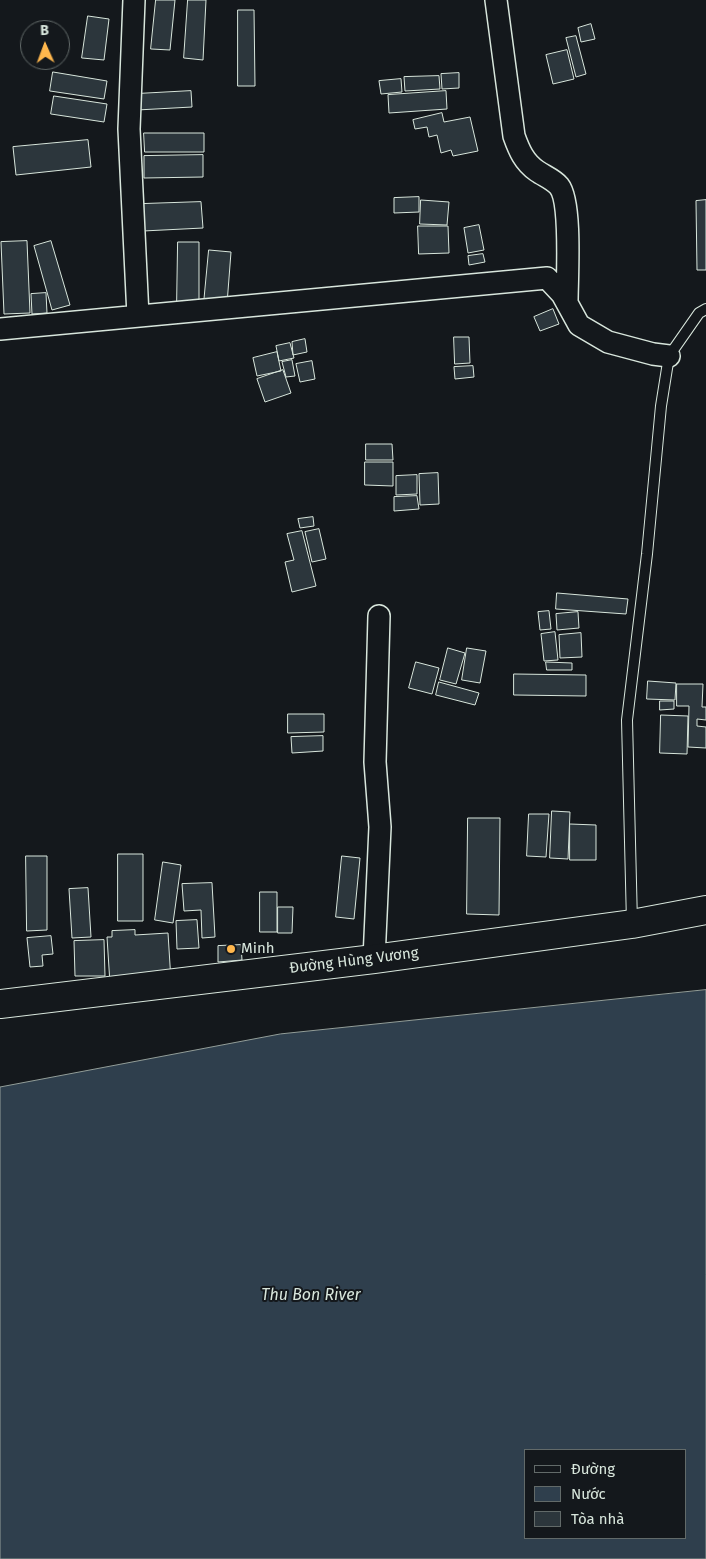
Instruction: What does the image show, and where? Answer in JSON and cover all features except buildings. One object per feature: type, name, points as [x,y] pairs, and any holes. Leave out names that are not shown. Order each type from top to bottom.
[{"type":"main road","name":"Đường Hùng Vương","points":[[0,1004],[374,959],[632,924],[706,910]]},
{"type":"street","points":[[134,0],[129,129],[138,316]]},
{"type":"street","points":[[496,0],[514,136],[525,160],[537,171],[550,178],[560,188],[566,207],[567,302]]},
{"type":"street","points":[[0,329],[547,278],[562,294],[579,325],[608,342],[668,356]]},
{"type":"street","points":[[374,959],[380,827],[375,762],[379,616]]},
{"type":"lane","points":[[632,924],[627,720],[647,554],[660,406],[668,356],[699,313],[706,309]]},
{"type":"water","name":"Thu Bon River","points":[[706,990],[706,1559],[0,1559],[0,1087],[280,1034]]},
{"type":"place","name":"Minh","points":[[231,949]]}]
